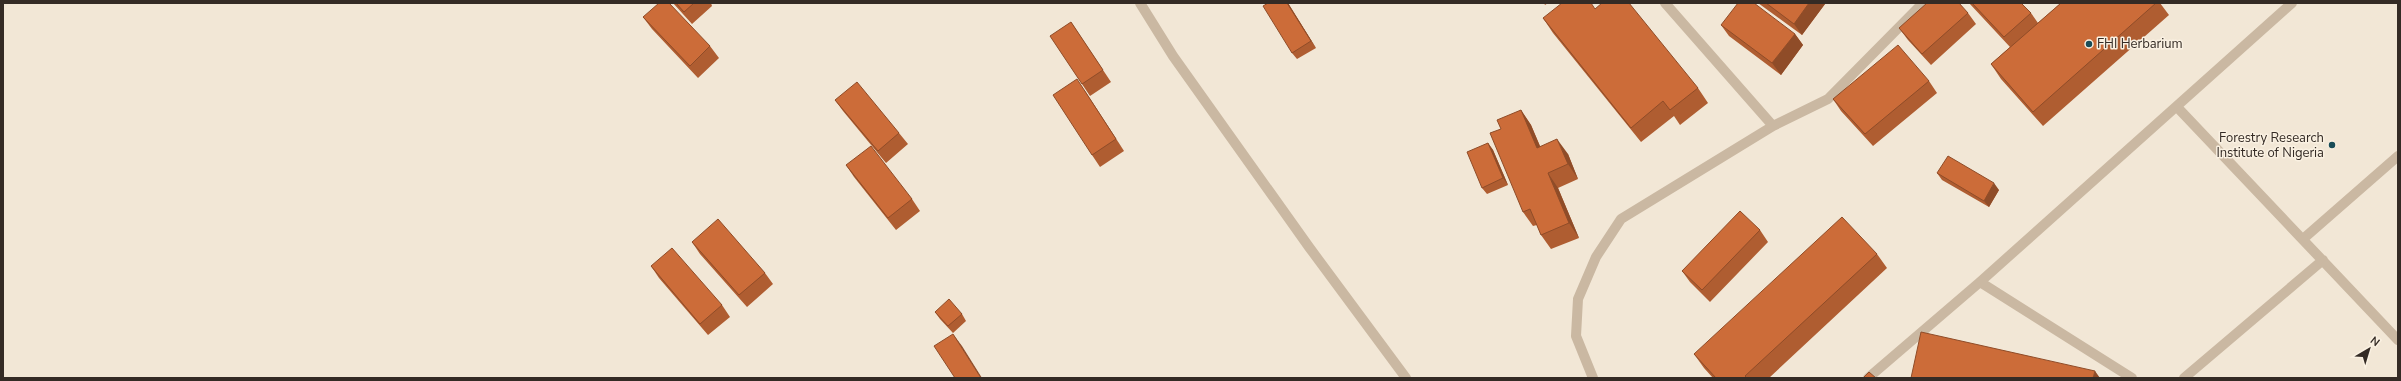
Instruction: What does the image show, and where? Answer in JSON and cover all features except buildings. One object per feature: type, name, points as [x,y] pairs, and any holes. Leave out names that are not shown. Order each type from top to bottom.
[{"type":"street","points":[[1140,3],[1177,62],[1309,247],[1406,378]]},
{"type":"street","points":[[1664,3],[1773,126]]},
{"type":"street","points":[[1593,378],[1576,336],[1578,299],[1596,257],[1620,219],[1773,126],[1828,99],[1923,3]]},
{"type":"street","points":[[1868,378],[1980,282],[2292,3]]},
{"type":"street","points":[[2177,107],[2398,340]]},
{"type":"street","points":[[2303,239],[2398,156]]},
{"type":"street","points":[[2184,378],[2323,260]]},
{"type":"street","points":[[1980,282],[2132,378]]},
{"type":"place","name":"FHI Herbarium","points":[[2089,44]]},
{"type":"place","name":"Forestry Research Institute of Nigeria","points":[[2332,145]]}]
